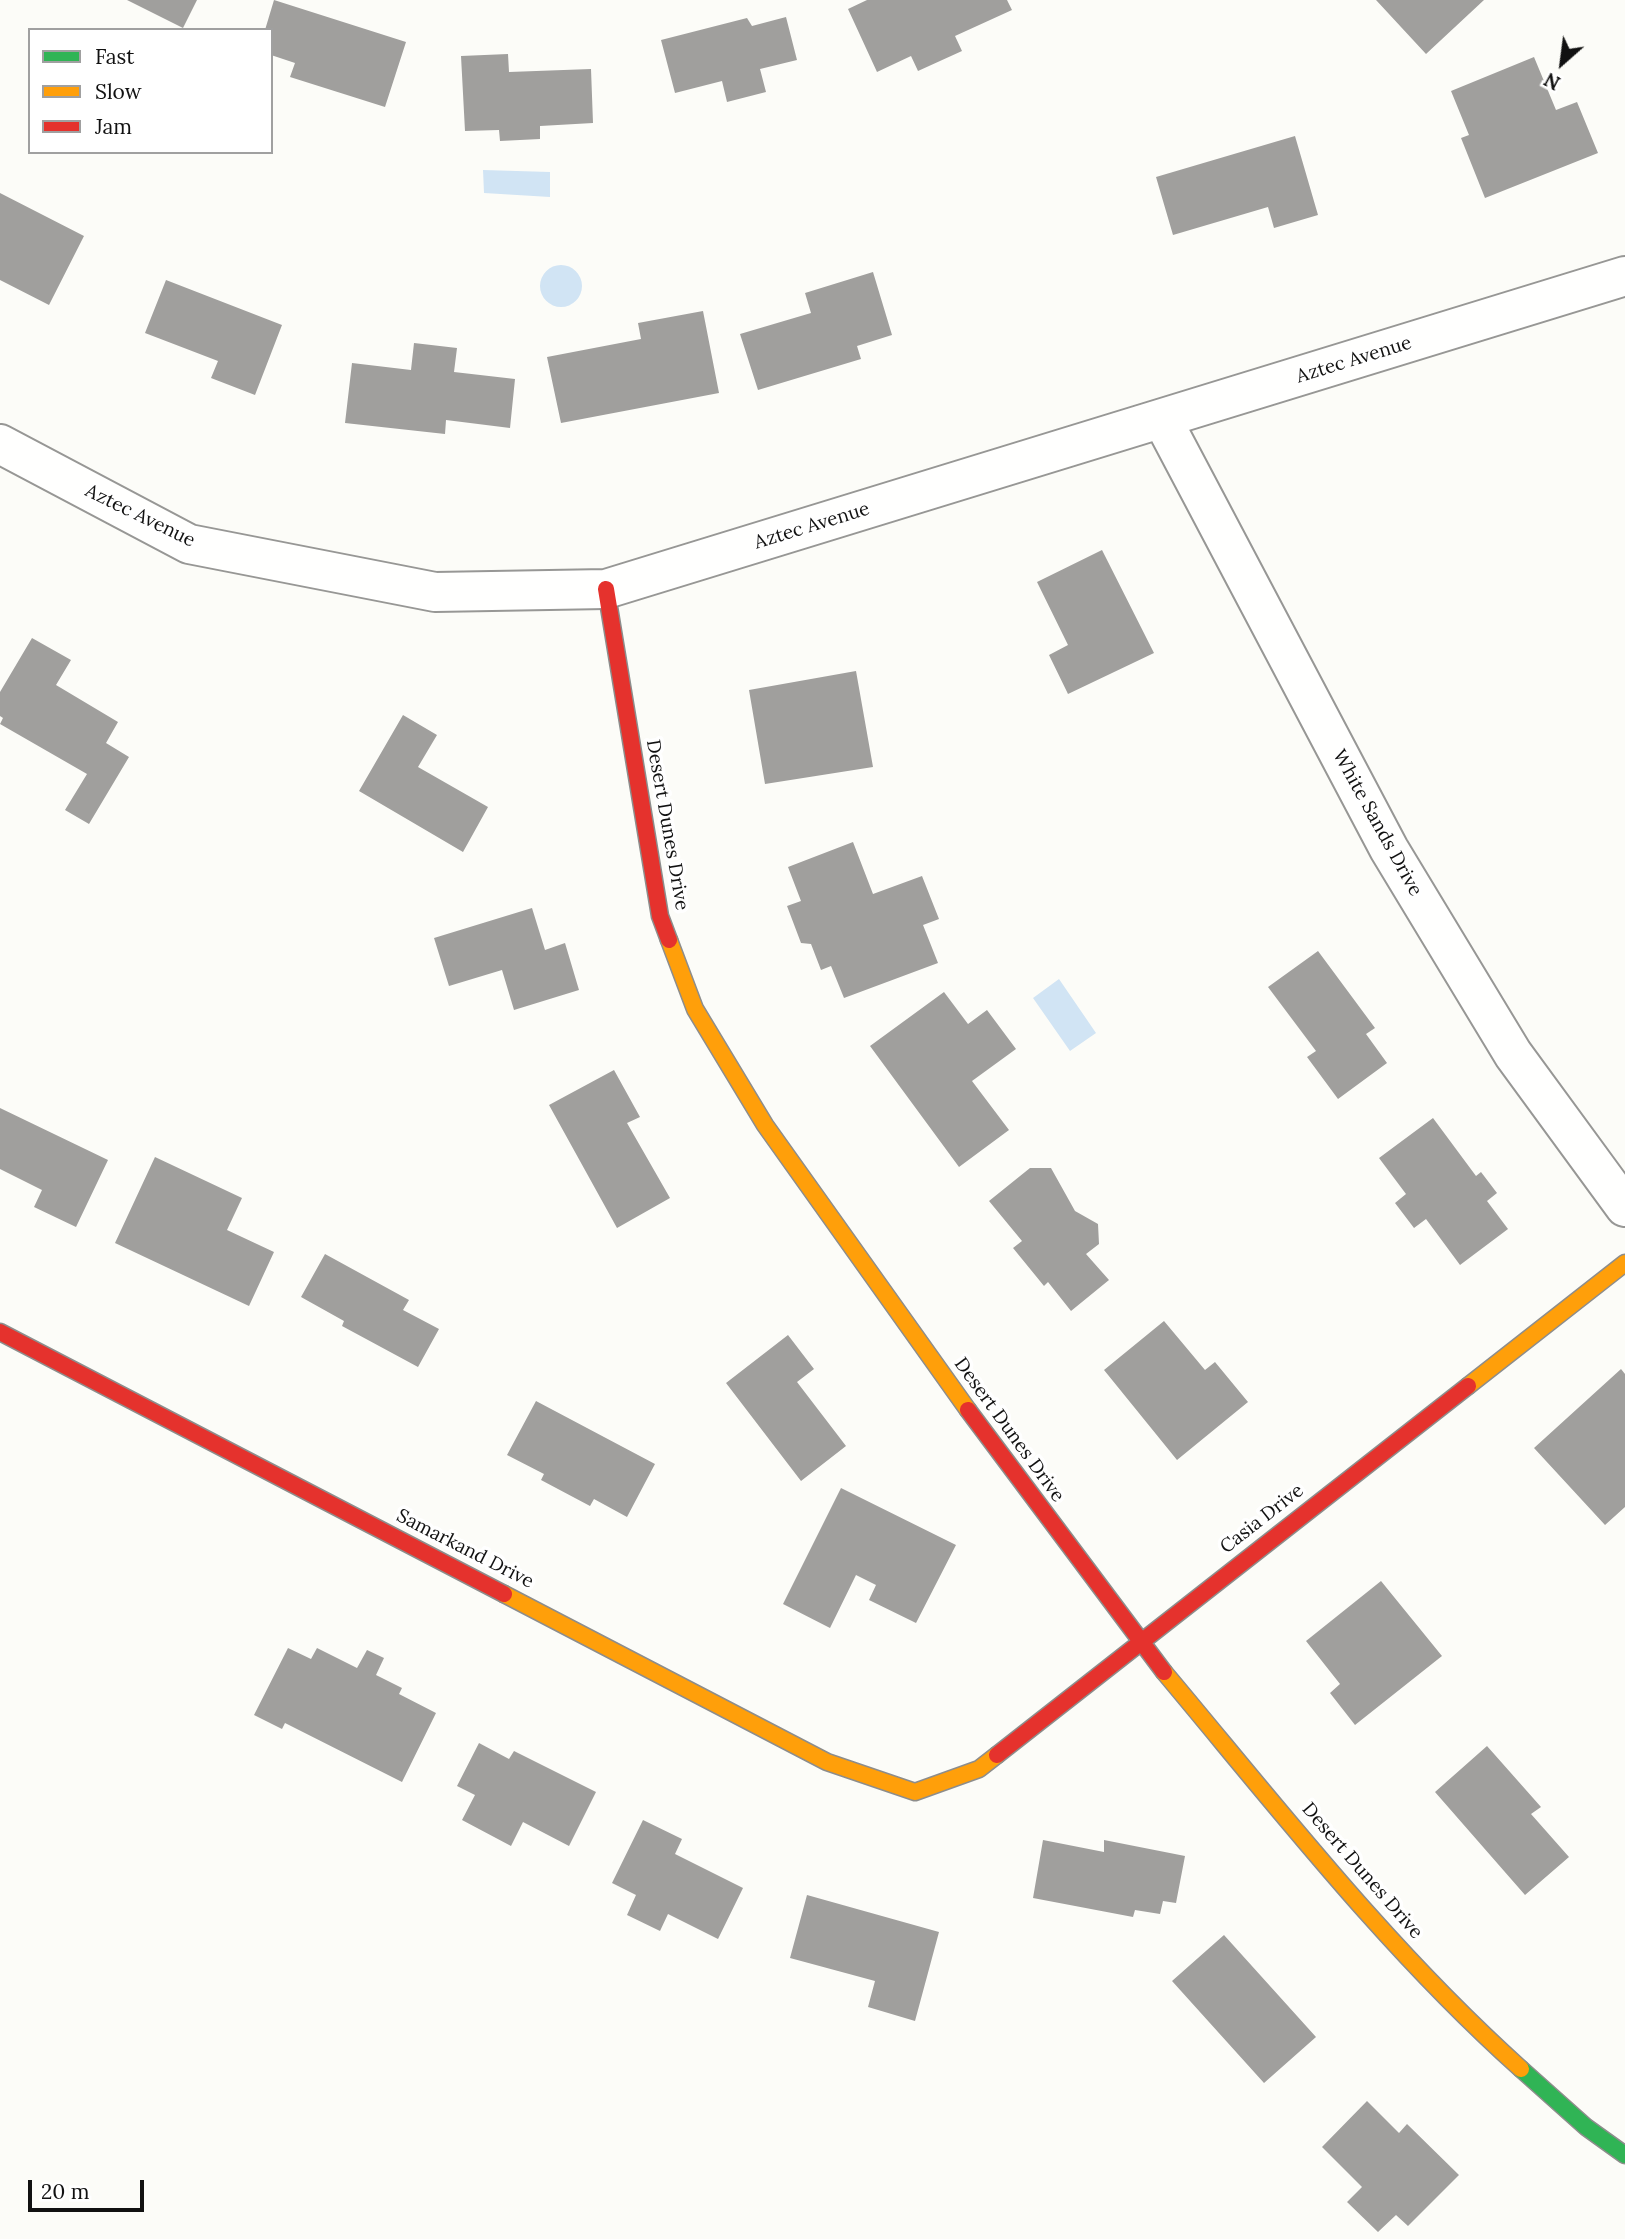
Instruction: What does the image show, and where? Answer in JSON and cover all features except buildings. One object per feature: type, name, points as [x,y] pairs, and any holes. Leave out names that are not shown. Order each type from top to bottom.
[{"type":"street","name":"Aztec Avenue","points":[[0,444],[189,544],[435,592],[606,589],[1625,276]]},
{"type":"street","name":"White Sands Drive","points":[[1162,419],[1389,849],[1513,1054],[1625,1207]]},
{"type":"street","name":"Desert Dunes Drive","points":[[606,589],[660,916],[695,1009],[765,1125],[881,1293],[1139,1642],[1346,1888],[1427,1978],[1529,2077],[1586,2127],[1625,2155]]},
{"type":"street","name":"Casia Drive","points":[[915,1792],[979,1769],[1625,1263]]},
{"type":"street","name":"Samarkand Drive","points":[[0,1332],[827,1762],[915,1792]]},
{"type":"water","points":[[483,170],[550,172],[550,197],[484,193]]},
{"type":"water","points":[[561,265],[576,271],[582,286],[576,301],[561,307],[546,301],[540,286],[546,271]]},
{"type":"water","points":[[1059,979],[1096,1033],[1070,1051],[1033,998]]},
{"type":"traffic: fast","points":[[1521,2069],[1586,2127],[1625,2155]]},
{"type":"traffic: slow","points":[[669,940],[695,1009],[765,1125],[968,1410]]},
{"type":"traffic: slow","points":[[1468,1386],[1625,1263]]},
{"type":"traffic: slow","points":[[504,1594],[827,1762],[915,1792],[979,1769],[997,1755]]},
{"type":"traffic: slow","points":[[1164,1672],[1335,1877],[1425,1976],[1521,2069]]},
{"type":"traffic: jam","points":[[606,589],[660,916],[669,940]]},
{"type":"traffic: jam","points":[[0,1332],[504,1594]]},
{"type":"traffic: jam","points":[[997,1755],[1468,1386]]},
{"type":"traffic: jam","points":[[968,1410],[1164,1672]]}]
